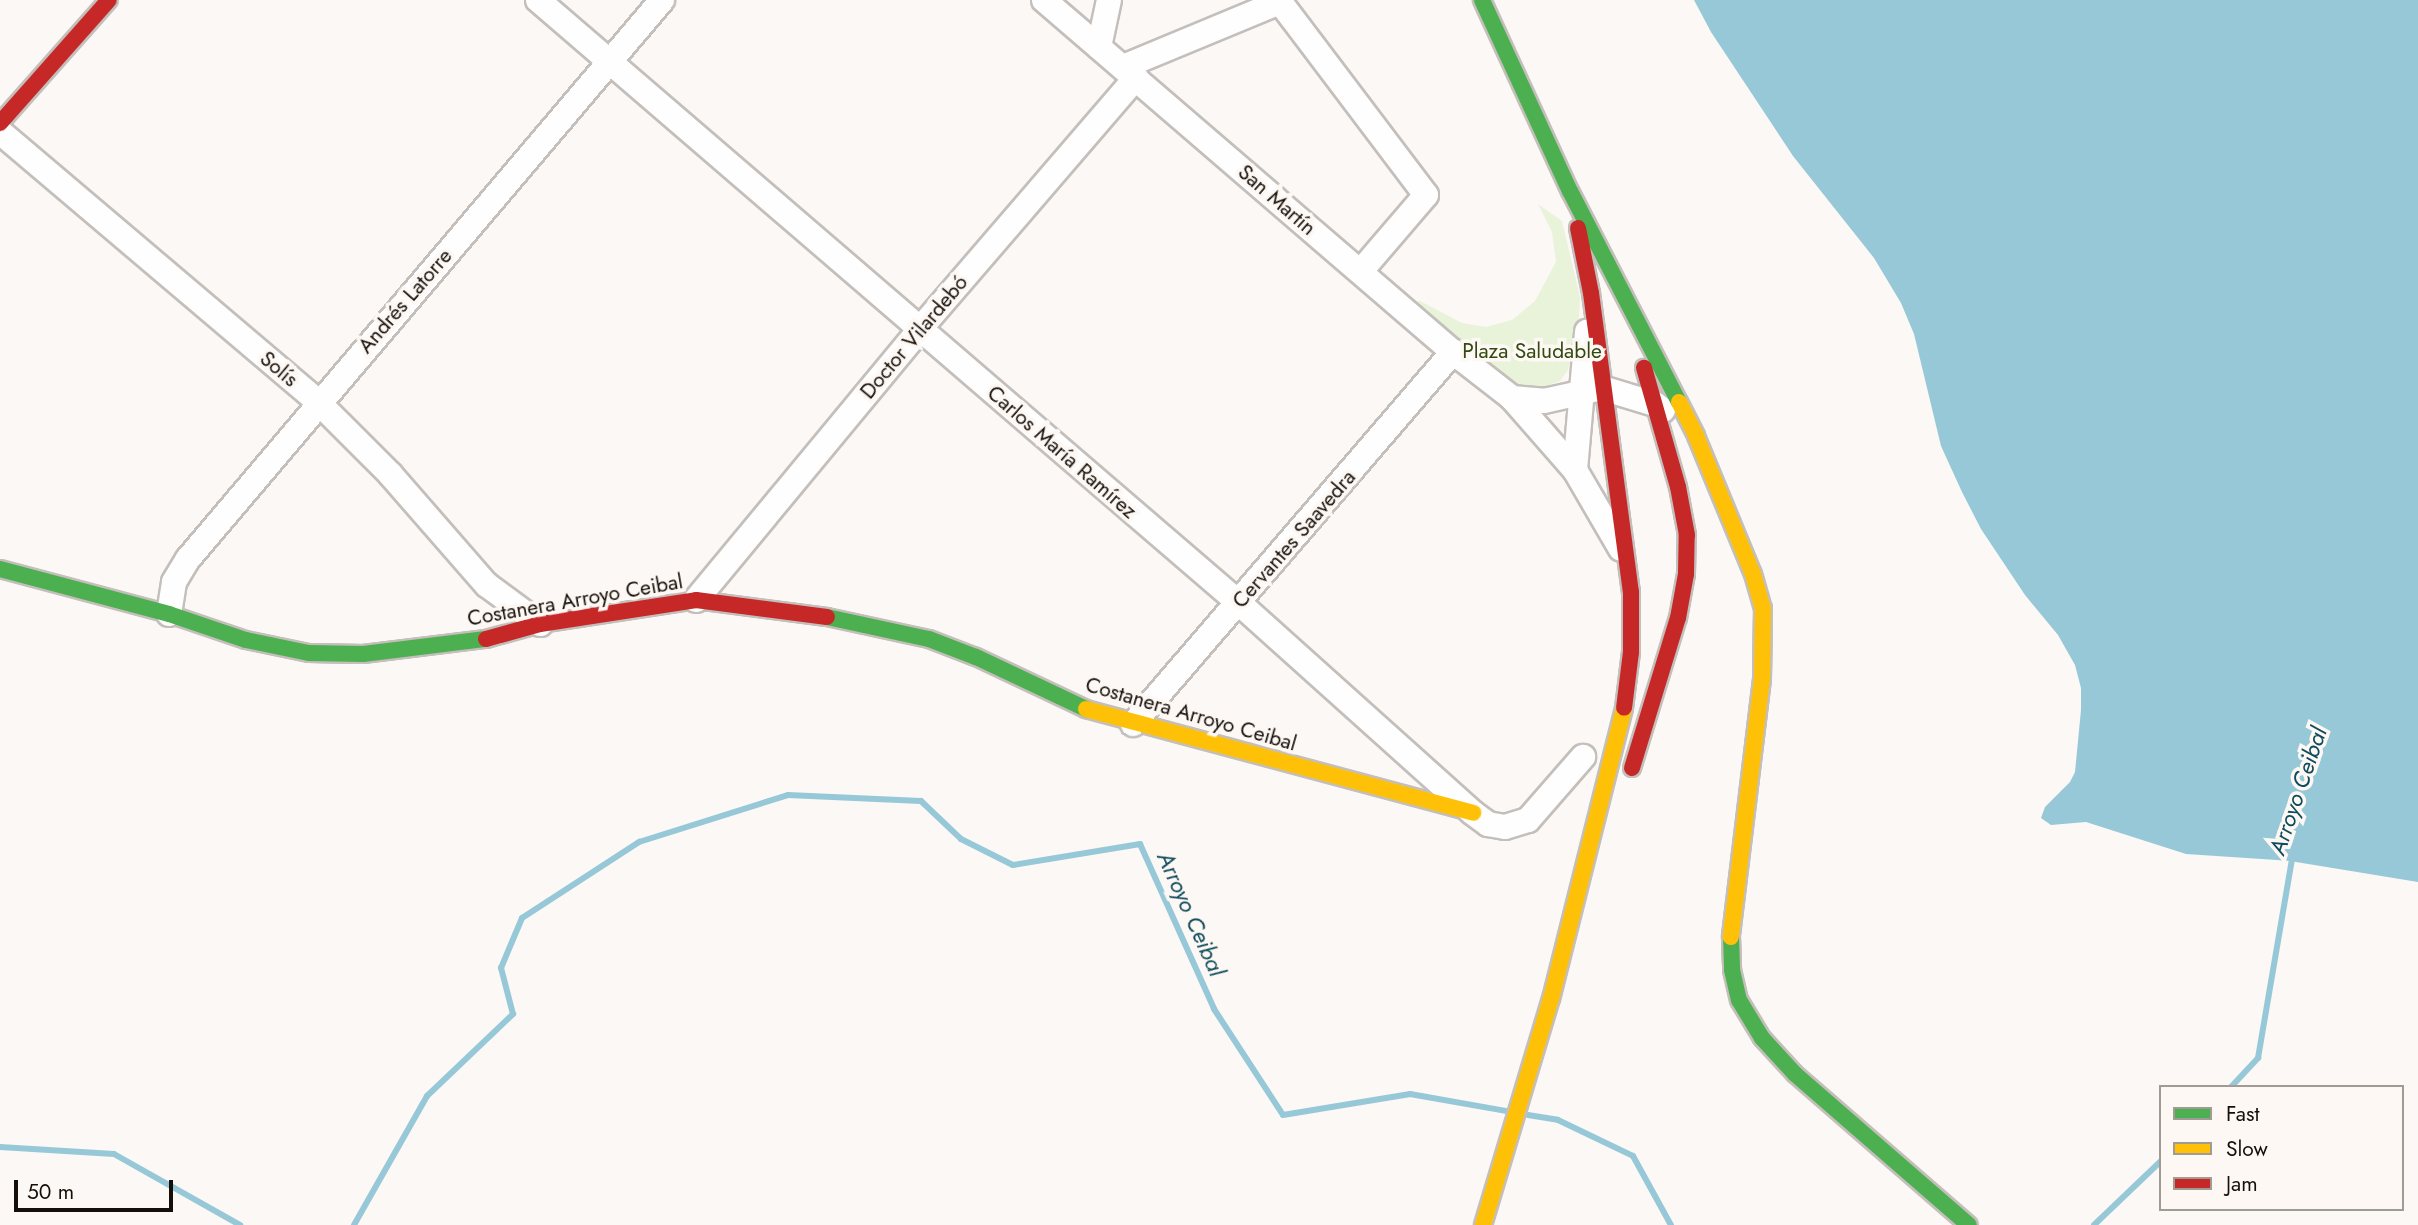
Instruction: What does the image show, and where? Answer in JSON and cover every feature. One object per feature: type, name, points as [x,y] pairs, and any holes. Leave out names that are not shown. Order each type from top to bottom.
[{"type":"street","points":[[0,123],[109,0]]},
{"type":"street","name":"Carlos María Ramírez","points":[[538,0],[1239,603],[1488,824],[1506,827],[1528,820],[1583,757]]},
{"type":"street","name":"Andrés Latorre","points":[[169,614],[174,582],[188,559],[318,402],[662,0]]},
{"type":"street","name":"San Martín","points":[[1044,0],[1453,352],[1512,398],[1575,470],[1627,559]]},
{"type":"street","points":[[1099,47],[1109,0]]},
{"type":"street","points":[[1482,0],[1570,191],[1696,436],[1753,574],[1763,608],[1762,679],[1731,929],[1732,970],[1739,1000],[1762,1038],[1795,1074],[1969,1225]]},
{"type":"street","points":[[1129,72],[1280,2],[1426,195],[1360,272]]},
{"type":"street","name":"Doctor Vilardebó","points":[[696,600],[1129,72]]},
{"type":"street","name":"Solís","points":[[0,132],[318,402],[390,474],[487,585],[540,624]]},
{"type":"street","points":[[1570,191],[1591,293],[1590,391],[1575,470]]},
{"type":"street","points":[[1620,284],[1678,487],[1687,536],[1686,574],[1678,618],[1626,788]]},
{"type":"street","name":"Cervantes Saavedra","points":[[1133,724],[1453,352]]},
{"type":"street","points":[[1512,398],[1544,401],[1590,391],[1655,404],[1696,436]]},
{"type":"street","points":[[1483,1225],[1551,999],[1624,706],[1631,652],[1631,592],[1627,559],[1590,391]]},
{"type":"street","name":"Costanera Arroyo Ceibal","points":[[0,569],[169,614],[246,640],[309,653],[363,654],[480,639],[540,624],[696,600],[765,607],[866,624],[929,639],[976,657],[1086,709],[1133,724],[1473,813]]},
{"type":"street","points":[[1551,999],[1577,944],[1602,866]]},
{"type":"green space","name":"Plaza Saludable","points":[[1538,204],[1562,221],[1580,297],[1578,339],[1568,370],[1560,381],[1543,387],[1520,388],[1497,375],[1410,302],[1420,301],[1462,323],[1486,327],[1512,320],[1535,301],[1556,262],[1552,232]]},
{"type":"water","points":[[1694,0],[2418,0],[2418,882],[2290,861],[2186,854],[2086,822],[2051,825],[2041,818],[2045,807],[2070,782],[2075,772],[2081,688],[2075,665],[2058,635],[2025,595],[1981,529],[1962,492],[1941,446],[1914,334],[1901,303],[1874,258],[1793,156],[1711,32]]},
{"type":"waterway","name":"Arroyo Ceibal","points":[[354,1225],[427,1096],[513,1014],[501,968],[522,918],[639,842],[788,795],[921,801],[961,839],[1013,865],[1140,844],[1214,1009],[1283,1115],[1410,1094],[1506,1111]]},
{"type":"waterway","name":"Arroyo Ceibal","points":[[2233,1085],[2258,1058],[2293,854]]},
{"type":"waterway","name":"Arroyo Ceibal","points":[[1528,1115],[1558,1120],[1633,1156],[1671,1225]]},
{"type":"waterway","name":"Arroyo Ceibal","points":[[0,1147],[114,1154],[240,1225]]},
{"type":"waterway","name":"Arroyo Ceibal","points":[[2094,1225],[2159,1163]]},
{"type":"traffic: fast","points":[[1482,0],[1570,191],[1679,402]]},
{"type":"traffic: fast","points":[[0,569],[169,614],[246,640],[309,653],[363,654],[486,639]]},
{"type":"traffic: fast","points":[[827,617],[929,639],[976,657],[1086,709]]},
{"type":"traffic: fast","points":[[1731,937],[1732,970],[1739,1000],[1762,1038],[1795,1074],[1969,1225]]},
{"type":"traffic: slow","points":[[1679,402],[1696,436],[1753,574],[1763,608],[1762,679],[1731,937]]},
{"type":"traffic: slow","points":[[1483,1225],[1551,999],[1624,708]]},
{"type":"traffic: slow","points":[[1086,709],[1473,813]]},
{"type":"traffic: jam","points":[[0,123],[109,0]]},
{"type":"traffic: jam","points":[[1578,228],[1591,293],[1631,592],[1631,652],[1624,708]]},
{"type":"traffic: jam","points":[[1632,768],[1678,618],[1686,574],[1687,535],[1678,487],[1644,368]]},
{"type":"traffic: jam","points":[[486,639],[540,624],[696,600],[827,617]]}]
